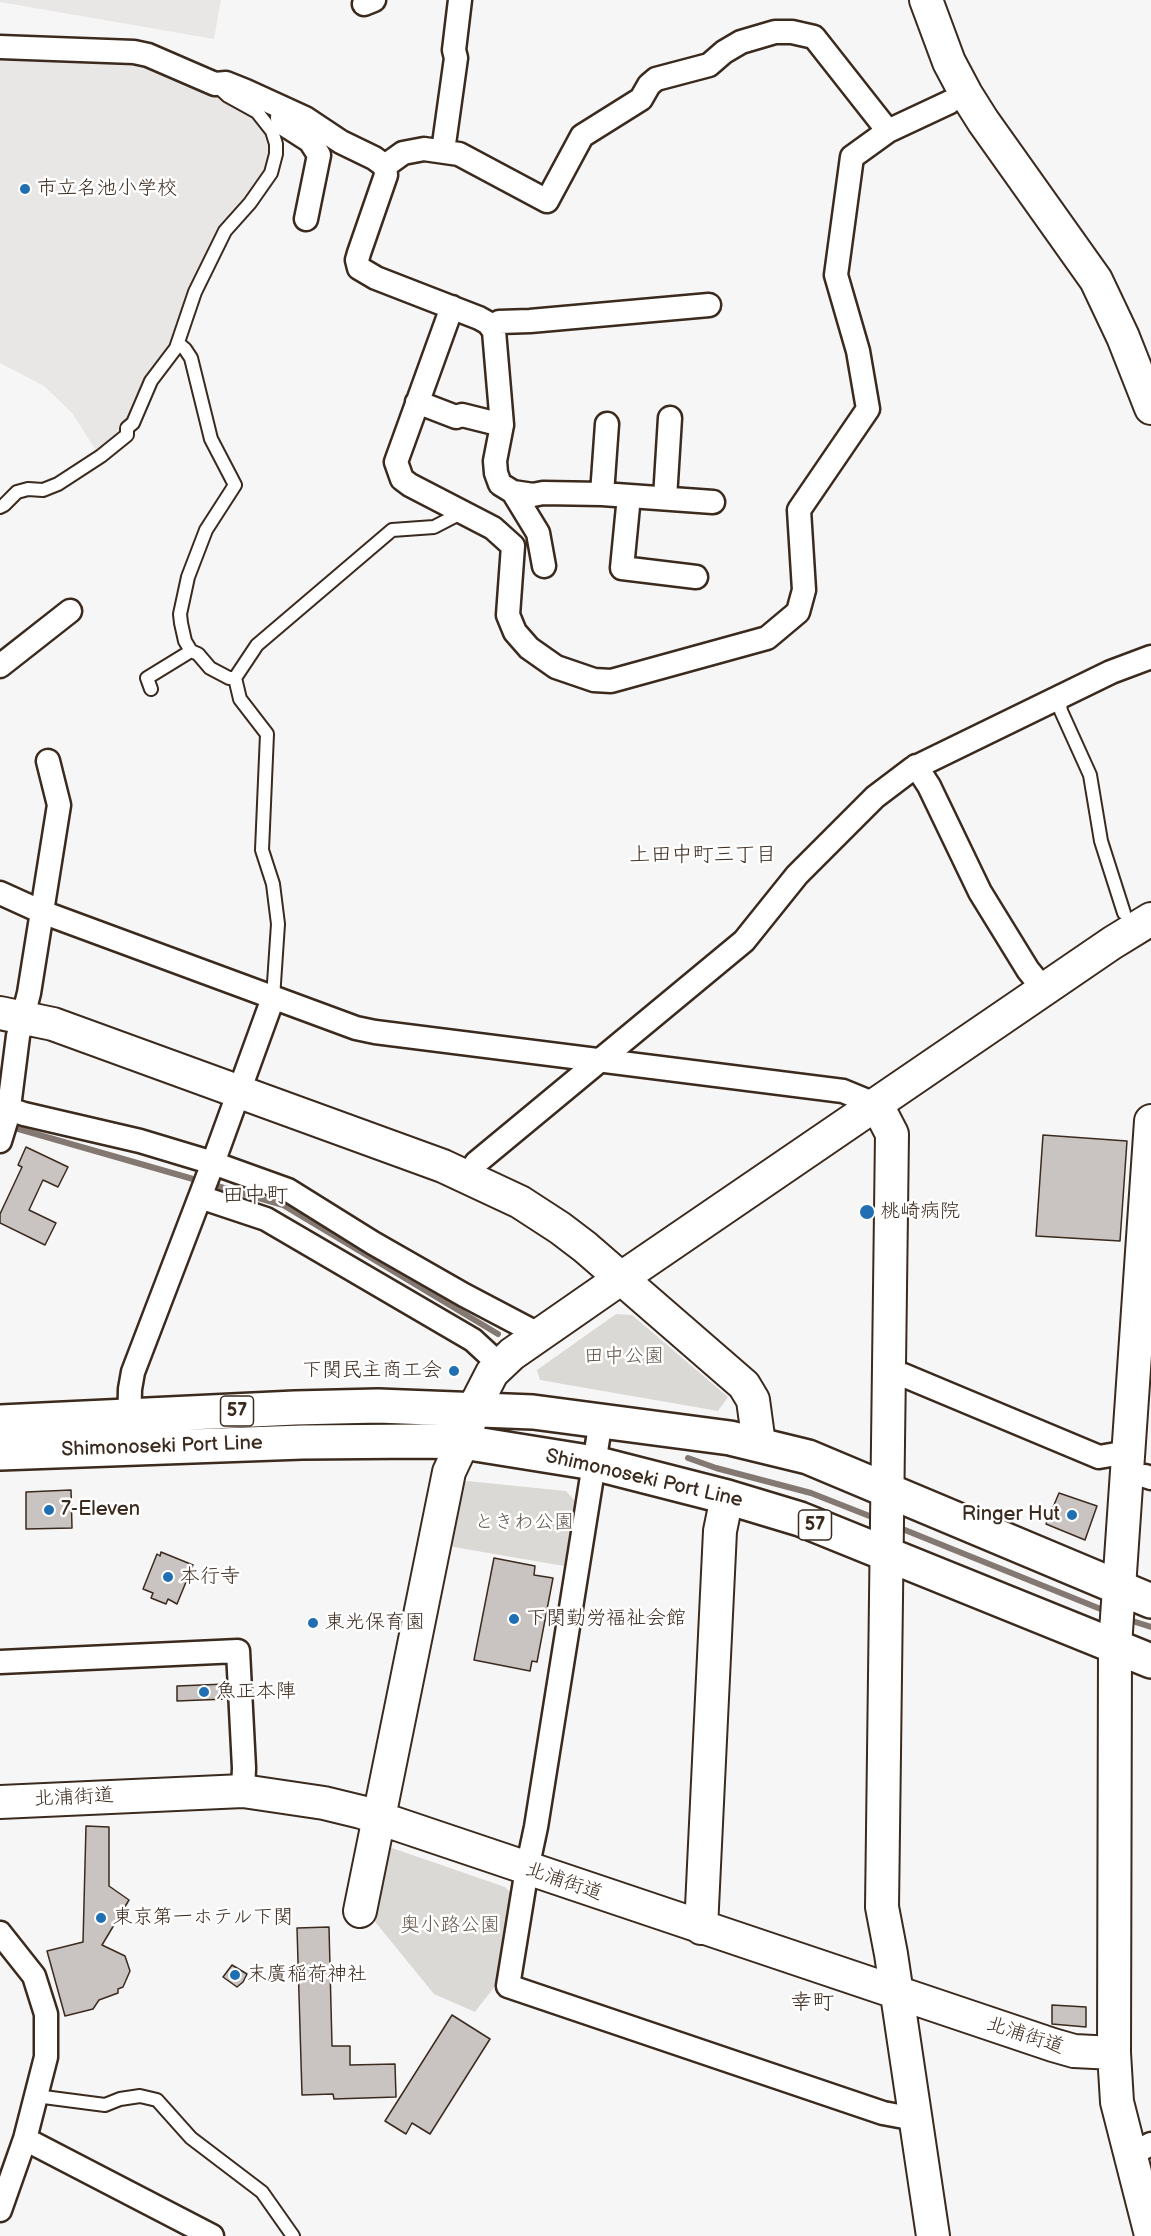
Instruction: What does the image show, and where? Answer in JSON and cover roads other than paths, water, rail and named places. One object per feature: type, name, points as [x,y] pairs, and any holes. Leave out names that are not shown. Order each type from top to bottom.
[{"type":"main road","name":"Shimonoseki Port Line","points":[[0,1453],[295,1408],[378,1406],[533,1412],[759,1444],[808,1457],[1116,1616],[1151,1661]]},
{"type":"main road","name":"Shimonoseki Port Line","points":[[0,1422],[129,1433],[302,1442],[463,1442],[594,1463],[727,1497],[1116,1616],[1151,1601]]},
{"type":"street","points":[[443,151],[456,58],[454,50],[460,0]]},
{"type":"street","points":[[926,0],[949,62],[966,94],[1096,280],[1123,337],[1151,408]]},
{"type":"street","points":[[385,166],[403,153],[424,150],[459,154],[478,162],[547,201],[582,136],[641,99],[649,84],[656,79],[709,65],[724,52],[741,42],[775,32],[792,32],[814,37],[888,131]]},
{"type":"street","points":[[0,47],[134,52],[164,61],[215,84],[226,83],[305,118],[341,142],[385,166]]},
{"type":"street","points":[[452,307],[396,462],[402,479],[410,485],[493,528],[513,546],[508,615],[515,632],[529,648],[556,666],[594,680],[611,681],[767,638],[798,612],[804,590],[799,510],[868,409],[858,351],[836,275],[852,157],[888,131],[950,102]]},
{"type":"street","points":[[283,108],[282,118],[285,125],[310,141],[319,155],[306,219]]},
{"type":"street","points":[[385,166],[384,184],[358,253],[359,268],[376,278],[479,318],[494,331],[502,425],[496,450],[496,473],[500,484],[513,492],[533,495],[543,493],[602,494],[713,502]]},
{"type":"street","points":[[491,327],[499,322],[709,305]]},
{"type":"street","points":[[417,402],[456,417],[462,415],[502,425]]},
{"type":"street","points":[[665,498],[670,418]]},
{"type":"street","points":[[602,494],[606,424]]},
{"type":"street","points":[[513,492],[538,533],[544,566]]},
{"type":"street","points":[[629,496],[622,568],[696,577]]},
{"type":"street","points":[[0,666],[70,611]]},
{"type":"street","points":[[468,1177],[476,1163],[744,941],[797,875],[875,797],[916,766],[1111,672],[1151,657]]},
{"type":"street","points":[[0,1141],[18,1036],[11,1016],[42,912],[59,805],[48,761]]},
{"type":"street","points":[[916,766],[930,786],[980,892],[1028,970],[1045,991]]},
{"type":"street","points":[[0,893],[42,912],[356,1028],[843,1091],[877,1105],[892,1134],[882,1907],[933,2236]]},
{"type":"street","points":[[360,1911],[449,1472],[463,1442],[474,1408],[487,1381],[499,1364],[1112,944],[1137,916]]},
{"type":"street","points":[[129,1433],[133,1372],[273,998]]},
{"type":"street","points":[[11,1016],[53,1024],[443,1166],[520,1202],[560,1227],[585,1247],[744,1385],[753,1400],[759,1444]]},
{"type":"street","points":[[5,1110],[140,1141],[288,1190],[383,1249],[540,1335]]},
{"type":"street","points":[[1151,1121],[1141,1469],[1116,1616],[1114,2053],[1117,2102],[1141,2149],[1151,2235]]},
{"type":"street","points":[[201,1195],[266,1219],[473,1340],[499,1364]]},
{"type":"street","points":[[889,1372],[903,1375],[1099,1456],[1141,1469]]},
{"type":"street","points":[[601,1420],[536,1827],[508,1986],[883,2113],[915,2119]]},
{"type":"street","points":[[701,1928],[720,1531],[727,1497]]},
{"type":"street","points":[[0,1662],[238,1651],[244,1768],[243,1791]]},
{"type":"street","name":"北浦街道","points":[[0,1802],[243,1791],[324,1803],[378,1819],[1063,2048],[1074,2051],[1114,2053]]},
{"type":"street","points":[[0,1933],[34,1976],[46,2014],[46,2057],[25,2139],[0,2210]]},
{"type":"street","points":[[25,2139],[212,2236]]},
{"type":"lane","points":[[0,507],[4,506],[17,492],[32,489],[43,490],[58,484],[128,435],[127,428],[133,423],[151,381],[174,353],[195,292],[225,231],[271,173],[276,154],[275,138],[257,112],[228,96],[215,84]]},
{"type":"lane","points":[[178,343],[190,358],[211,440],[235,485],[206,530],[188,577],[181,622],[185,641],[191,651],[198,654],[210,668],[230,678],[235,678]]},
{"type":"lane","points":[[273,998],[278,924],[273,884],[262,850],[267,734],[240,699],[235,678],[257,645],[392,530],[434,527],[464,512]]},
{"type":"lane","points":[[151,689],[147,678],[191,651]]},
{"type":"lane","points":[[1059,698],[1061,711],[1090,775],[1101,841],[1137,916]]},
{"type":"lane","points":[[36,2096],[105,2105],[120,2099],[140,2096],[157,2100],[191,2138],[262,2192],[293,2236]]},
{"type":"waterway","points":[[8,1126],[200,1181]]},
{"type":"waterway","points":[[210,1184],[283,1205],[498,1334]]},
{"type":"waterway","points":[[688,1458],[716,1468],[811,1493],[877,1519]]},
{"type":"waterway","points":[[895,1526],[1108,1612]]},
{"type":"waterway","points":[[1126,1619],[1151,1627]]},
{"type":"place","name":"市立名池小学校","points":[[25,189]]},
{"type":"place","name":"桃崎病院","points":[[867,1212]]},
{"type":"place","name":"下関民主商工会","points":[[454,1371]]},
{"type":"place","name":"7-Eleven","points":[[49,1510]]},
{"type":"place","name":"Ringer Hut","points":[[1072,1515]]},
{"type":"place","name":"本行寺","points":[[168,1577]]},
{"type":"place","name":"下関勤労福祉会館","points":[[514,1619]]},
{"type":"place","name":"東光保育園","points":[[313,1623]]},
{"type":"place","name":"魚正本陣","points":[[204,1692]]},
{"type":"place","name":"東京第一ホテル下関","points":[[101,1918]]},
{"type":"place","name":"末廣稲荷神社","points":[[235,1975]]},
{"type":"district","name":"上田中町三丁目","points":[[703,856]]},
{"type":"district","name":"田中町","points":[[255,1196]]},
{"type":"district","name":"幸町","points":[[812,2003]]},
{"type":"park label","name":"田中公園","points":[[624,1357]]},
{"type":"park label","name":"ときわ公園","points":[[524,1523]]},
{"type":"park label","name":"奥小路公園","points":[[450,1926]]}]
